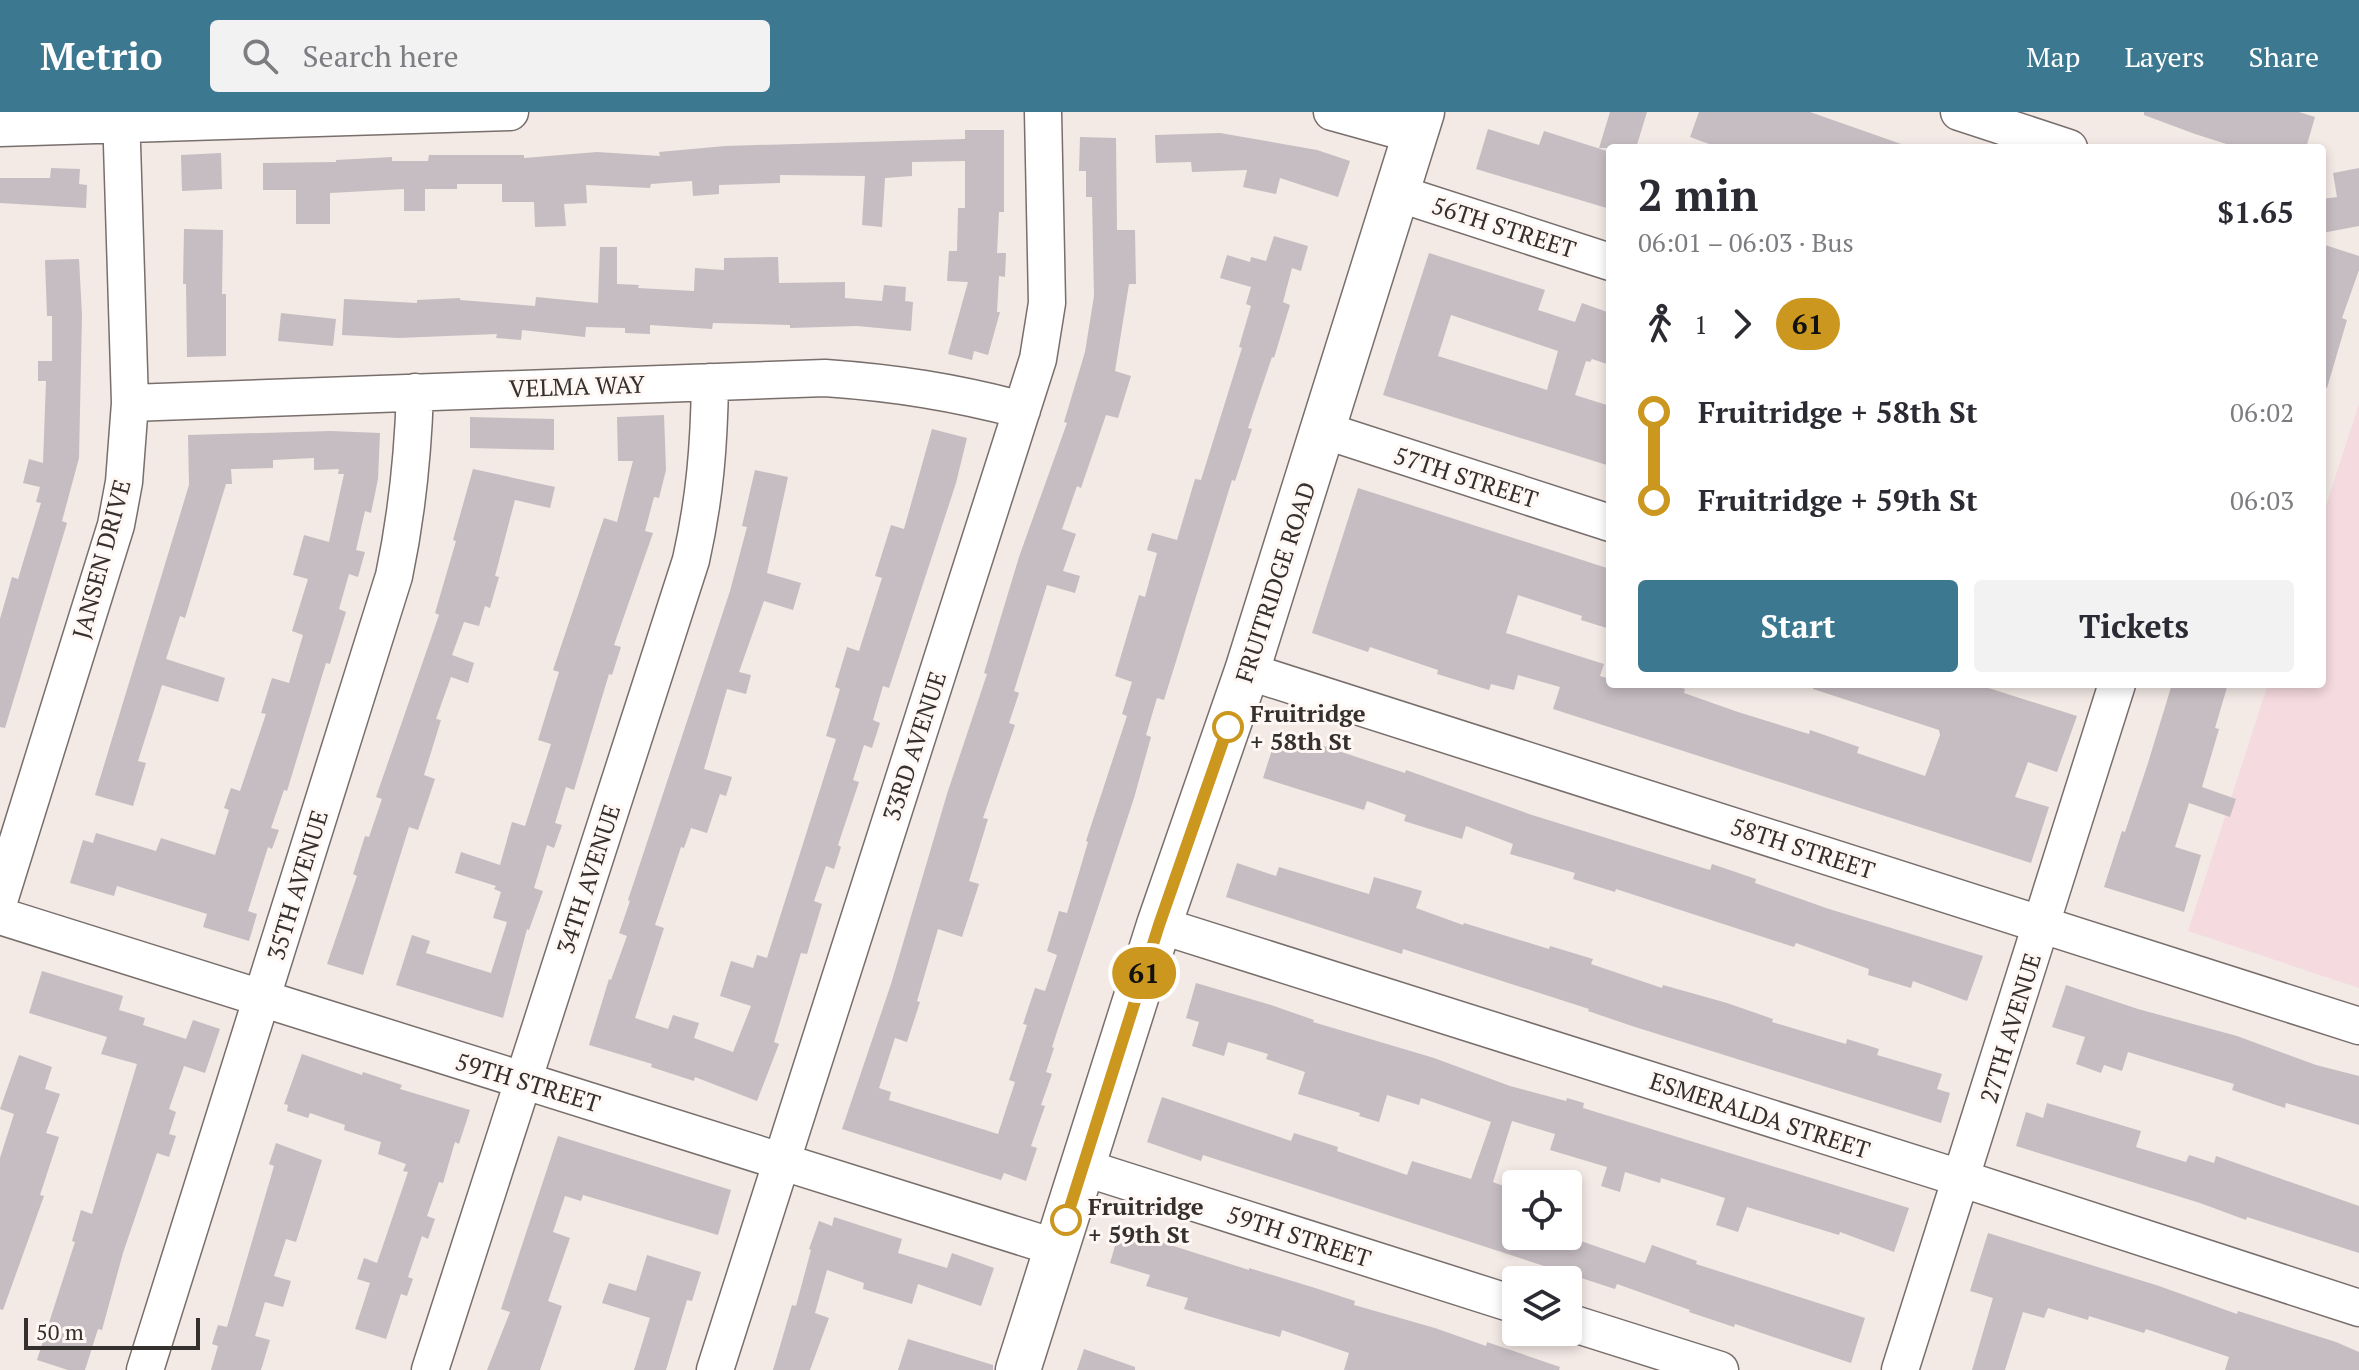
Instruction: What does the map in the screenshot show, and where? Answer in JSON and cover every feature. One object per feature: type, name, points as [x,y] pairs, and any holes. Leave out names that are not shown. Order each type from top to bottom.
[{"type":"main road","name":"FRUITRIDGE ROAD","points":[[1018,1370],[1159,925],[1247,671],[1418,123]]},
{"type":"street","points":[[0,128],[121,118],[510,112]]},
{"type":"street","name":"33RD AVENUE","points":[[715,1370],[1044,335],[1047,303],[1043,112]]},
{"type":"street","points":[[1332,112],[1418,123]]},
{"type":"street","points":[[1959,112],[2057,144]]},
{"type":"street","name":"JANSEN DRIVE","points":[[0,898],[116,525],[128,446],[130,403],[121,118]]},
{"type":"street","name":"56TH STREET","points":[[1397,193],[1606,261]]},
{"type":"street","name":"VELMA WAY","points":[[130,403],[825,378],[897,383],[1022,410]]},
{"type":"street","name":"34TH AVENUE","points":[[430,1370],[691,560],[702,512],[709,453],[710,382]]},
{"type":"street","name":"35TH AVENUE","points":[[145,1370],[394,576],[407,512],[415,392]]},
{"type":"street","name":"57TH STREET","points":[[1323,430],[1606,522]]},
{"type":"street","name":"58TH STREET","points":[[1247,671],[2359,1026]]},
{"type":"street","name":"27TH AVENUE","points":[[1900,1370],[1963,1179],[2115,688]]},
{"type":"street","name":"59TH STREET","points":[[0,916],[1057,1248]]},
{"type":"street","name":"ESMERALDA STREET","points":[[1159,925],[1963,1179],[2359,1308]]},
{"type":"street","name":"59TH STREET","points":[[1082,1167],[1502,1301]]},
{"type":"street","points":[[1582,1326],[1720,1370]]},
{"type":"shaded area","points":[[2359,404],[2359,988],[2188,931],[2267,688],[2326,688],[2326,506]]},
{"type":"building","points":[[1610,112],[1647,112],[1637,144],[1606,144],[1606,148],[1599,148]]},
{"type":"building","points":[[1699,112],[1810,112],[1901,144],[1709,144],[1690,137]]},
{"type":"building","points":[[2144,112],[2299,112],[2315,117],[2307,144],[2226,144],[2144,115]]},
{"type":"building","points":[[1488,129],[1539,145],[1544,131],[1606,151],[1606,208],[1476,169]]},
{"type":"building","points":[[965,130],[1004,130],[1004,212],[999,212],[997,253],[1006,253],[1005,277],[999,276],[997,312],[1000,312],[988,355],[974,351],[972,360],[948,354],[968,282],[947,281],[949,251],[957,251],[958,208],[965,208],[965,161],[912,162],[912,176],[885,178],[882,227],[862,225],[865,176],[780,175],[780,183],[719,185],[719,194],[693,196],[692,181],[651,184],[650,188],[586,185],[587,203],[564,204],[566,226],[535,227],[534,202],[502,202],[502,184],[457,184],[457,189],[425,189],[425,211],[404,211],[404,189],[330,193],[330,224],[296,224],[296,190],[263,190],[263,163],[392,157],[392,161],[428,161],[429,155],[524,155],[524,158],[597,152],[660,156],[659,152],[725,146],[965,139]]},
{"type":"building","points":[[1220,133],[1317,150],[1350,161],[1338,197],[1280,178],[1276,194],[1243,187],[1247,170],[1192,172],[1191,162],[1156,163],[1155,135]]},
{"type":"building","points":[[1080,137],[1116,138],[1117,230],[1135,230],[1136,284],[1129,284],[1115,371],[1131,376],[1118,418],[1106,415],[1081,488],[1077,486],[1062,529],[1076,534],[1063,571],[1080,576],[1075,593],[1047,585],[1014,691],[1019,693],[1009,723],[1015,725],[983,818],[988,819],[969,881],[979,884],[962,937],[938,929],[907,1042],[895,1038],[879,1088],[891,1092],[889,1100],[998,1134],[1015,1082],[1009,1080],[1027,1025],[1023,1024],[1035,988],[1045,991],[1057,955],[1047,951],[1059,911],[1067,913],[1086,841],[1127,716],[1122,714],[1132,682],[1115,676],[1139,595],[1145,597],[1157,553],[1147,550],[1152,533],[1177,540],[1195,479],[1201,480],[1242,348],[1239,347],[1251,306],[1246,304],[1251,287],[1220,278],[1227,255],[1250,262],[1251,257],[1266,261],[1274,236],[1308,246],[1301,271],[1292,268],[1283,302],[1290,305],[1274,358],[1248,428],[1252,429],[1235,481],[1232,480],[1164,700],[1157,698],[1146,735],[1151,737],[1134,798],[1052,1047],[1046,1072],[1052,1074],[1031,1146],[1037,1148],[1026,1181],[1004,1173],[1001,1180],[842,1129],[891,984],[947,794],[987,674],[984,673],[1019,557],[1067,423],[1064,422],[1085,352],[1094,296],[1092,197],[1086,197],[1086,171],[1079,171]]},
{"type":"building","points":[[221,153],[222,189],[182,191],[181,155]]},
{"type":"building","points":[[51,168],[80,169],[79,184],[87,185],[86,208],[0,203],[0,178],[50,178]]},
{"type":"building","points":[[2359,168],[2359,226],[2326,232],[2326,198],[2337,197],[2333,173]]},
{"type":"building","points":[[184,229],[223,230],[222,294],[226,294],[226,356],[187,357]]},
{"type":"building","points":[[2326,245],[2359,256],[2359,270],[2342,318],[2347,320],[2327,388]]},
{"type":"building","points":[[600,247],[617,247],[617,284],[639,285],[638,288],[694,291],[695,268],[724,270],[724,258],[778,257],[779,283],[845,282],[845,298],[882,301],[884,285],[906,287],[905,301],[913,302],[911,331],[857,326],[790,328],[790,325],[713,323],[712,329],[650,325],[650,334],[625,333],[625,328],[586,327],[585,337],[522,330],[521,340],[496,338],[497,334],[398,338],[342,335],[344,299],[417,303],[417,300],[460,298],[535,306],[536,297],[598,303]]},
{"type":"building","points":[[1429,253],[1545,290],[1538,310],[1575,322],[1582,303],[1606,312],[1606,364],[1592,359],[1586,361],[1575,395],[1606,405],[1606,465],[1383,395]],"holes":[[[1451,315],[1558,351],[1547,390],[1438,356]]]},
{"type":"building","points":[[79,259],[82,315],[79,458],[62,521],[67,523],[5,728],[0,727],[0,619],[12,577],[18,579],[41,503],[36,502],[40,487],[23,483],[29,459],[43,463],[46,381],[38,381],[38,361],[52,361],[52,316],[47,316],[45,260]]},
{"type":"building","points":[[281,313],[336,319],[333,346],[278,341]]},
{"type":"building","points":[[664,415],[666,470],[659,498],[654,497],[645,531],[653,533],[614,645],[621,647],[612,675],[609,674],[574,790],[566,787],[555,823],[562,825],[554,848],[547,845],[534,888],[543,891],[527,929],[503,1018],[396,985],[412,935],[430,941],[426,953],[491,973],[507,922],[493,918],[501,892],[494,889],[496,886],[455,873],[461,852],[500,865],[512,822],[525,826],[551,744],[538,740],[559,672],[553,670],[604,518],[617,522],[633,461],[618,461],[617,417]]},
{"type":"building","points":[[470,417],[554,419],[554,450],[470,448]]},
{"type":"building","points":[[932,429],[967,438],[956,483],[889,688],[883,686],[873,720],[880,723],[872,748],[864,745],[853,780],[859,782],[838,845],[841,847],[834,869],[826,866],[814,901],[822,904],[807,954],[801,953],[774,1042],[779,1044],[757,1101],[695,1077],[694,1081],[651,1067],[652,1064],[589,1045],[609,979],[627,936],[619,933],[628,900],[730,591],[747,527],[742,526],[755,470],[788,477],[767,573],[801,583],[793,610],[764,601],[739,672],[751,675],[746,694],[727,689],[704,769],[732,777],[726,796],[720,794],[707,833],[691,828],[684,848],[681,847],[655,925],[664,928],[635,1018],[668,1029],[673,1015],[699,1023],[694,1038],[733,1052],[751,1006],[720,996],[731,961],[753,968],[757,955],[767,958],[836,739],[826,736],[840,689],[835,687],[847,647],[859,651],[882,578],[875,576],[891,525],[904,529]]},
{"type":"building","points":[[331,431],[380,433],[378,479],[371,513],[365,511],[356,550],[365,552],[358,577],[349,574],[339,609],[346,612],[330,664],[326,663],[287,791],[284,790],[271,828],[279,830],[272,849],[268,847],[248,911],[257,914],[249,941],[203,927],[207,914],[117,886],[114,896],[70,883],[83,840],[93,843],[96,833],[156,851],[161,838],[215,855],[229,810],[224,808],[231,788],[240,791],[266,714],[261,713],[272,678],[289,683],[303,635],[292,631],[308,579],[293,575],[304,535],[329,542],[344,474],[338,474],[339,469],[314,470],[314,458],[273,460],[273,468],[231,469],[232,484],[226,484],[185,618],[180,616],[166,659],[225,678],[218,702],[162,685],[138,761],[146,763],[133,806],[95,795],[189,485],[188,435]]},
{"type":"building","points":[[473,469],[555,487],[550,508],[515,500],[490,608],[485,606],[479,626],[464,622],[452,655],[474,663],[468,683],[451,677],[436,719],[441,720],[424,775],[435,779],[418,830],[409,827],[363,975],[327,964],[357,876],[353,874],[365,836],[369,837],[382,799],[376,797],[439,615],[435,613]]},
{"type":"building","points":[[1358,488],[1606,568],[1606,628],[1581,620],[1582,616],[1518,595],[1506,633],[1604,664],[1600,676],[1606,678],[1606,688],[1682,688],[1685,689],[1684,693],[1738,712],[1809,734],[1810,730],[1859,747],[1857,753],[1925,776],[1940,735],[1939,730],[1813,688],[1989,688],[2077,716],[2057,772],[2028,762],[2015,797],[2049,807],[2031,863],[1553,709],[1560,687],[1518,675],[1514,690],[1491,684],[1489,690],[1437,674],[1438,670],[1370,647],[1368,652],[1312,633]]},
{"type":"building","points":[[2171,688],[2227,688],[2202,787],[2236,799],[2230,817],[2189,803],[2175,847],[2201,855],[2184,912],[2104,887]]},
{"type":"building","points":[[1278,731],[1710,870],[1712,864],[1829,909],[1983,956],[1967,1001],[1913,981],[1911,988],[1868,975],[1869,969],[1796,943],[1794,947],[1616,889],[1615,892],[1573,879],[1575,873],[1510,854],[1513,844],[1466,826],[1462,839],[1404,821],[1406,815],[1367,801],[1364,810],[1263,778]]},
{"type":"building","points":[[1237,863],[1276,876],[1279,867],[1369,894],[1374,877],[1422,891],[1416,908],[1463,925],[1549,949],[1550,946],[1593,959],[1591,964],[1662,988],[1663,985],[1727,1003],[1773,1019],[1772,1022],[1846,1044],[1847,1039],[1879,1049],[1877,1055],[1942,1074],[1937,1089],[1950,1093],[1941,1123],[1632,1026],[1589,1009],[1403,949],[1402,954],[1226,897]]},
{"type":"building","points":[[42,971],[123,996],[119,1010],[145,1018],[143,1025],[186,1039],[193,1020],[220,1029],[205,1073],[184,1066],[169,1109],[176,1112],[169,1134],[176,1136],[169,1157],[157,1153],[123,1253],[102,1330],[98,1329],[85,1370],[68,1370],[37,1360],[75,1242],[72,1241],[81,1210],[92,1214],[137,1064],[101,1054],[107,1037],[29,1013]]},
{"type":"building","points":[[1196,983],[1434,1058],[1510,1086],[1584,1103],[1583,1108],[1909,1208],[1894,1252],[1840,1232],[1839,1235],[1747,1207],[1738,1232],[1716,1225],[1725,1198],[1661,1178],[1660,1183],[1625,1172],[1620,1192],[1601,1186],[1607,1167],[1550,1150],[1555,1134],[1512,1121],[1493,1182],[1502,1185],[1502,1250],[1582,1250],[1582,1241],[1645,1263],[1652,1245],[1697,1261],[1696,1264],[1865,1318],[1851,1363],[1689,1312],[1617,1284],[1615,1289],[1582,1278],[1582,1266],[1544,1266],[1203,1155],[1201,1161],[1147,1142],[1162,1097],[1291,1141],[1294,1133],[1338,1147],[1337,1151],[1407,1175],[1412,1161],[1471,1179],[1491,1122],[1421,1098],[1419,1105],[1387,1095],[1379,1122],[1359,1116],[1360,1113],[1298,1094],[1305,1072],[1266,1059],[1268,1054],[1228,1042],[1224,1056],[1192,1046],[1199,1022],[1186,1018]]},
{"type":"building","points":[[2066,985],[2359,1076],[2359,1125],[2286,1103],[2285,1108],[2232,1090],[2234,1084],[2128,1052],[2122,1071],[2104,1065],[2101,1073],[2076,1064],[2085,1037],[2052,1027]]},
{"type":"building","points":[[302,1054],[470,1110],[459,1144],[455,1142],[443,1183],[439,1182],[427,1216],[435,1219],[428,1239],[422,1236],[408,1277],[413,1279],[407,1296],[401,1294],[386,1339],[355,1329],[370,1283],[357,1279],[364,1258],[377,1263],[408,1172],[403,1171],[406,1164],[378,1154],[381,1142],[344,1130],[345,1125],[310,1113],[308,1118],[287,1111],[288,1105],[284,1104]]},
{"type":"building","points":[[19,1055],[52,1067],[45,1089],[60,1094],[46,1133],[59,1137],[40,1195],[44,1196],[3,1310],[0,1309],[0,1158],[14,1114],[0,1109]]},
{"type":"building","points":[[2047,1103],[2141,1131],[2136,1147],[2186,1162],[2189,1155],[2214,1163],[2216,1156],[2359,1206],[2359,1253],[2016,1146],[2026,1112],[2043,1118]]},
{"type":"building","points":[[558,1136],[731,1190],[718,1235],[583,1195],[581,1201],[565,1196],[553,1232],[570,1238],[548,1301],[562,1306],[540,1370],[487,1370],[510,1312],[501,1309]]},
{"type":"building","points":[[276,1143],[322,1160],[296,1242],[286,1239],[274,1276],[291,1281],[283,1307],[265,1302],[255,1336],[270,1340],[261,1370],[211,1370],[218,1346],[212,1344],[218,1325],[227,1327],[274,1166],[269,1164]]},
{"type":"building","points":[[834,1217],[902,1239],[898,1253],[947,1268],[952,1253],[994,1268],[981,1306],[918,1284],[912,1304],[863,1289],[864,1283],[827,1270],[815,1313],[829,1318],[810,1370],[773,1370],[792,1305],[796,1306],[819,1221],[832,1226]]},
{"type":"building","points":[[1120,1229],[1312,1287],[1355,1301],[1354,1305],[1486,1346],[1487,1342],[1560,1367],[1559,1370],[1344,1370],[1349,1353],[1282,1330],[1280,1337],[1184,1309],[1188,1298],[1146,1286],[1150,1275],[1110,1263]]},
{"type":"building","points":[[1988,1233],[2159,1286],[2237,1314],[2238,1311],[2336,1342],[2359,1352],[2359,1370],[2225,1370],[2229,1357],[2146,1329],[2144,1333],[2089,1316],[2088,1320],[2048,1308],[2044,1318],[2023,1312],[2005,1370],[1972,1370],[1993,1298],[1970,1291]]},
{"type":"building","points":[[647,1255],[701,1272],[692,1301],[687,1300],[666,1370],[634,1370],[650,1318],[602,1303],[609,1283],[636,1291]]},
{"type":"building","points":[[908,1339],[993,1365],[993,1370],[898,1370]]},
{"type":"building","points":[[1084,1349],[1135,1367],[1135,1370],[1077,1370]]},
{"type":"bus line","name":"61","points":[[1066,1220],[1159,925],[1228,727]]},
{"type":"place","name":"Fruitridge + 58th St","points":[[1228,727]]},
{"type":"place","name":"Fruitridge + 59th St","points":[[1066,1220]]}]
